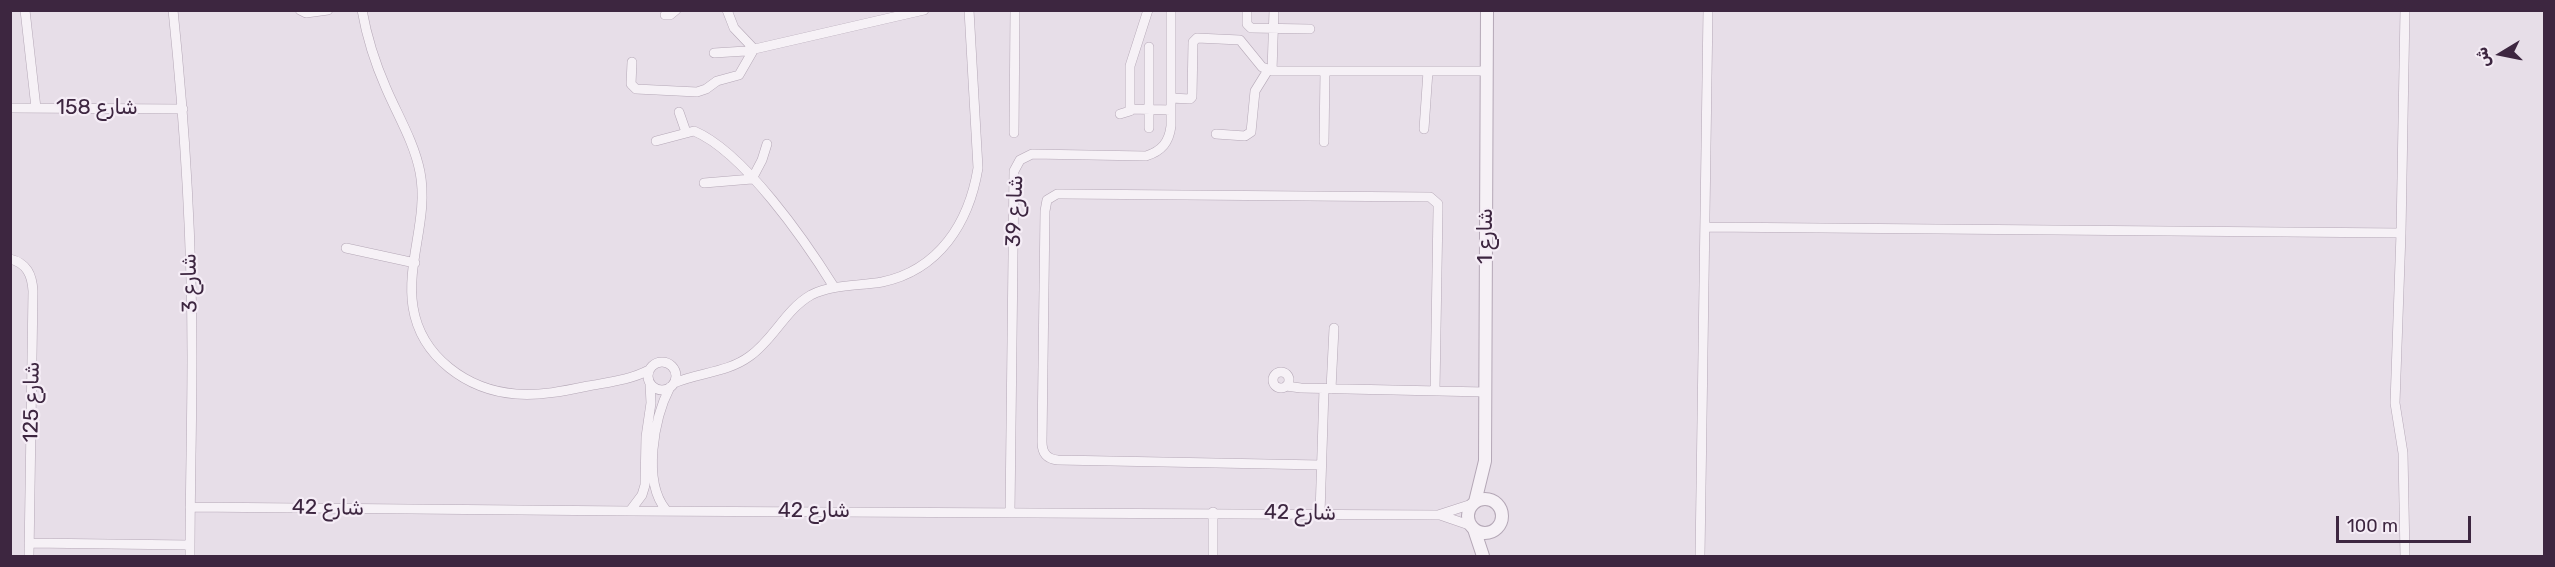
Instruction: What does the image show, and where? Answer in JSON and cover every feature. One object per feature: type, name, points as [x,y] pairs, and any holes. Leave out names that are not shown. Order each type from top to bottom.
[{"type":"street","points":[[25,10],[36,108]]},
{"type":"street","name":"شارع 3","points":[[173,10],[183,109],[191,323],[190,556]]},
{"type":"street","points":[[300,10],[306,13],[327,10]]},
{"type":"street","points":[[362,10],[375,62],[411,141],[420,172],[423,216],[412,287],[413,307],[418,326],[427,344],[439,360],[454,373],[473,384],[494,391],[516,394],[538,393],[631,378],[649,370],[655,363],[664,361],[675,371],[694,376]]},
{"type":"street","points":[[665,15],[670,15],[676,10]]},
{"type":"street","points":[[727,10],[734,27],[754,49]]},
{"type":"street","points":[[714,53],[754,49],[924,10]]},
{"type":"street","points":[[631,378],[649,383],[658,390],[694,376],[723,370],[738,364],[764,345],[799,303],[812,295],[834,287],[883,281],[916,269],[944,248],[966,214],[974,192],[978,168],[969,10]]},
{"type":"street","points":[[1014,133],[1015,10]]},
{"type":"street","points":[[1120,114],[1127,114],[1130,109],[1131,60],[1148,10]]},
{"type":"street","name":"شارع 39","points":[[1010,512],[1016,165],[1020,160],[1032,154],[1146,156],[1154,153],[1167,142],[1170,134],[1171,110],[1171,10]]},
{"type":"street","points":[[1247,10],[1247,24],[1251,28],[1310,29]]},
{"type":"street","points":[[1216,134],[1245,136],[1251,132],[1255,91],[1270,71],[1274,10]]},
{"type":"street","name":"شارع 1","points":[[1487,10],[1485,461],[1494,501]]},
{"type":"street","points":[[1700,556],[1708,10]]},
{"type":"street","points":[[2405,10],[2395,403],[2403,453],[2405,556]]},
{"type":"street","points":[[1171,98],[1190,99],[1192,97],[1193,42],[1197,38],[1240,40],[1262,67],[1270,71],[1487,71]]},
{"type":"street","points":[[1149,47],[1149,128]]},
{"type":"street","points":[[632,62],[631,84],[633,88],[697,92],[717,81],[739,75],[754,49]]},
{"type":"street","points":[[1324,142],[1325,71]]},
{"type":"street","points":[[1424,129],[1428,71]]},
{"type":"street","name":"شارع 158","points":[[10,108],[183,109]]},
{"type":"street","points":[[1130,109],[1171,110]]},
{"type":"street","points":[[679,112],[686,132]]},
{"type":"street","points":[[656,141],[686,132],[697,132],[721,148],[797,230],[834,287]]},
{"type":"street","points":[[752,179],[767,144]]},
{"type":"street","points":[[704,183],[752,179]]},
{"type":"street","points":[[1322,465],[1058,460],[1048,457],[1044,453],[1042,442],[1047,200],[1057,194],[1430,197],[1438,204],[1435,391]]},
{"type":"street","points":[[1706,227],[2401,233]]},
{"type":"street","points":[[346,248],[415,263]]},
{"type":"street","name":"شارع 125","points":[[10,260],[25,266],[32,278],[33,291],[29,556]]},
{"type":"street","points":[[1320,513],[1334,328]]},
{"type":"street","points":[[630,511],[637,504],[645,485],[646,429],[651,403],[649,370]]},
{"type":"street","points":[[666,510],[656,494],[654,485],[655,436],[658,415],[672,385],[675,371]]},
{"type":"street","points":[[1286,386],[1485,392]]},
{"type":"street","name":"شارع 1","points":[[1474,503],[1485,461]]},
{"type":"street","points":[[1487,498],[1494,501],[1502,514],[1501,521],[1494,530],[1484,556],[1468,513],[1474,503],[1487,498]]},
{"type":"street","name":"شارع 42","points":[[1438,515],[1474,503]]},
{"type":"street","name":"شارع 42","points":[[190,507],[1320,513],[1438,515],[1473,528]]},
{"type":"street","points":[[1213,512],[1213,556]]},
{"type":"street","points":[[1473,528],[1486,533],[1494,530]]},
{"type":"street","points":[[29,543],[190,545]]}]
